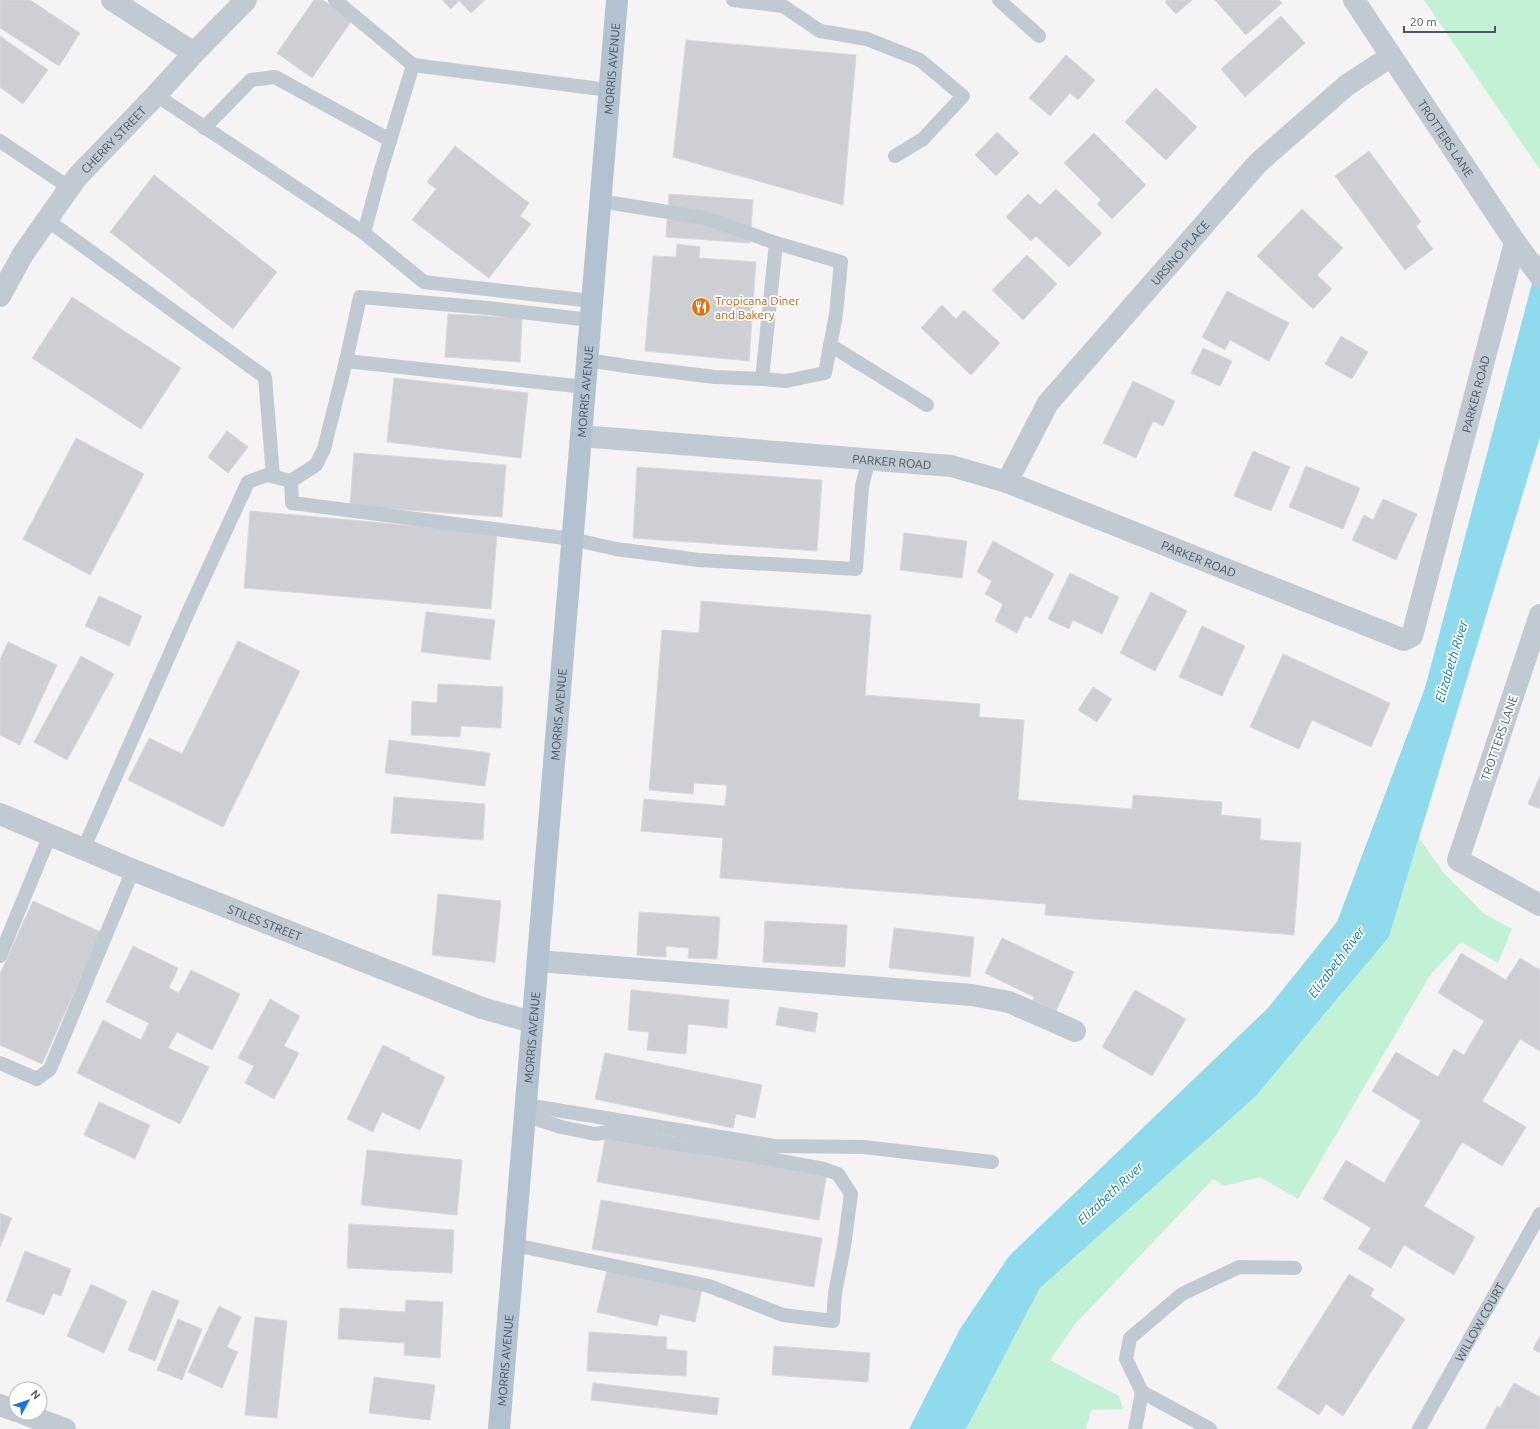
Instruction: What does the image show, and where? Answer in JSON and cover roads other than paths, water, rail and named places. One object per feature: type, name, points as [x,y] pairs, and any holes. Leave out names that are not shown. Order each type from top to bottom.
[{"type":"main road","name":"MORRIS AVENUE","points":[[499,1429],[616,0]]},
{"type":"street","points":[[112,0],[194,53]]},
{"type":"street","name":"CHERRY STREET","points":[[3,282],[77,177],[246,0]]},
{"type":"street","name":"TROTTERS LANE","points":[[1354,0],[1390,56],[1537,273]]},
{"type":"street","name":"URSINO PLACE","points":[[1007,482],[1048,402],[1258,163],[1347,85],[1390,56]]},
{"type":"street","name":"PARKER ROAD","points":[[581,436],[952,466],[1007,482],[1404,640],[1412,636],[1515,242]]},
{"type":"street","name":"TROTTERS LANE","points":[[1540,615],[1458,860],[1540,905]]},
{"type":"street","name":"STILES STREET","points":[[0,814],[82,850],[482,1008],[532,1022]]},
{"type":"street","points":[[538,961],[972,995],[1009,1002],[1075,1031]]},
{"type":"street","points":[[42,1421],[63,1429]]},
{"type":"lane","points":[[335,0],[413,65],[609,90]]},
{"type":"lane","points":[[733,0],[783,6],[820,31],[867,39],[920,60],[963,96],[923,139],[895,156]]},
{"type":"lane","points":[[999,0],[1039,36]]},
{"type":"lane","points":[[364,233],[413,65]]},
{"type":"lane","points":[[204,128],[251,80],[275,77],[390,140]]},
{"type":"lane","points":[[156,95],[364,233],[424,282],[591,310]]},
{"type":"lane","points":[[0,141],[70,188]]},
{"type":"lane","points":[[587,360],[715,377],[786,381],[825,373],[836,314],[841,262],[776,243],[705,218],[600,201]]},
{"type":"lane","points":[[47,220],[265,377],[273,476]]},
{"type":"lane","points":[[762,379],[776,243]]},
{"type":"lane","points":[[82,850],[184,620],[248,482],[267,475],[291,481],[316,465],[324,449],[360,297],[488,308],[591,310]]},
{"type":"lane","points":[[830,345],[927,406]]},
{"type":"lane","points":[[346,361],[585,387]]},
{"type":"lane","points":[[291,481],[292,503],[572,540],[616,549],[699,560],[856,569],[862,486],[869,459]]},
{"type":"lane","points":[[0,956],[50,835]]},
{"type":"lane","points":[[0,1063],[37,1079],[50,1069],[133,870]]},
{"type":"lane","points":[[515,1245],[554,1252],[708,1286],[783,1315],[833,1321],[835,1293],[844,1248],[851,1194],[838,1174],[824,1169],[721,1150],[608,1132],[595,1134],[561,1127],[526,1110]]},
{"type":"lane","points":[[526,1110],[775,1146],[864,1146],[992,1162]]},
{"type":"lane","name":"WILLOW COURT","points":[[1419,1429],[1540,1214]]},
{"type":"lane","points":[[1210,1429],[1142,1392],[1126,1359],[1130,1338],[1182,1294],[1239,1267],[1295,1268]]},
{"type":"lane","points":[[1135,1429],[1142,1392]]},
{"type":"water","name":"Elizabeth River","points":[[1540,253],[1540,437],[1389,937],[1255,1097],[1040,1288],[966,1429],[909,1429],[960,1329],[1009,1256],[1268,1008],[1337,922],[1425,688]]},
{"type":"place","name":"Tropicana Diner and Bakery","points":[[701,307]]}]
